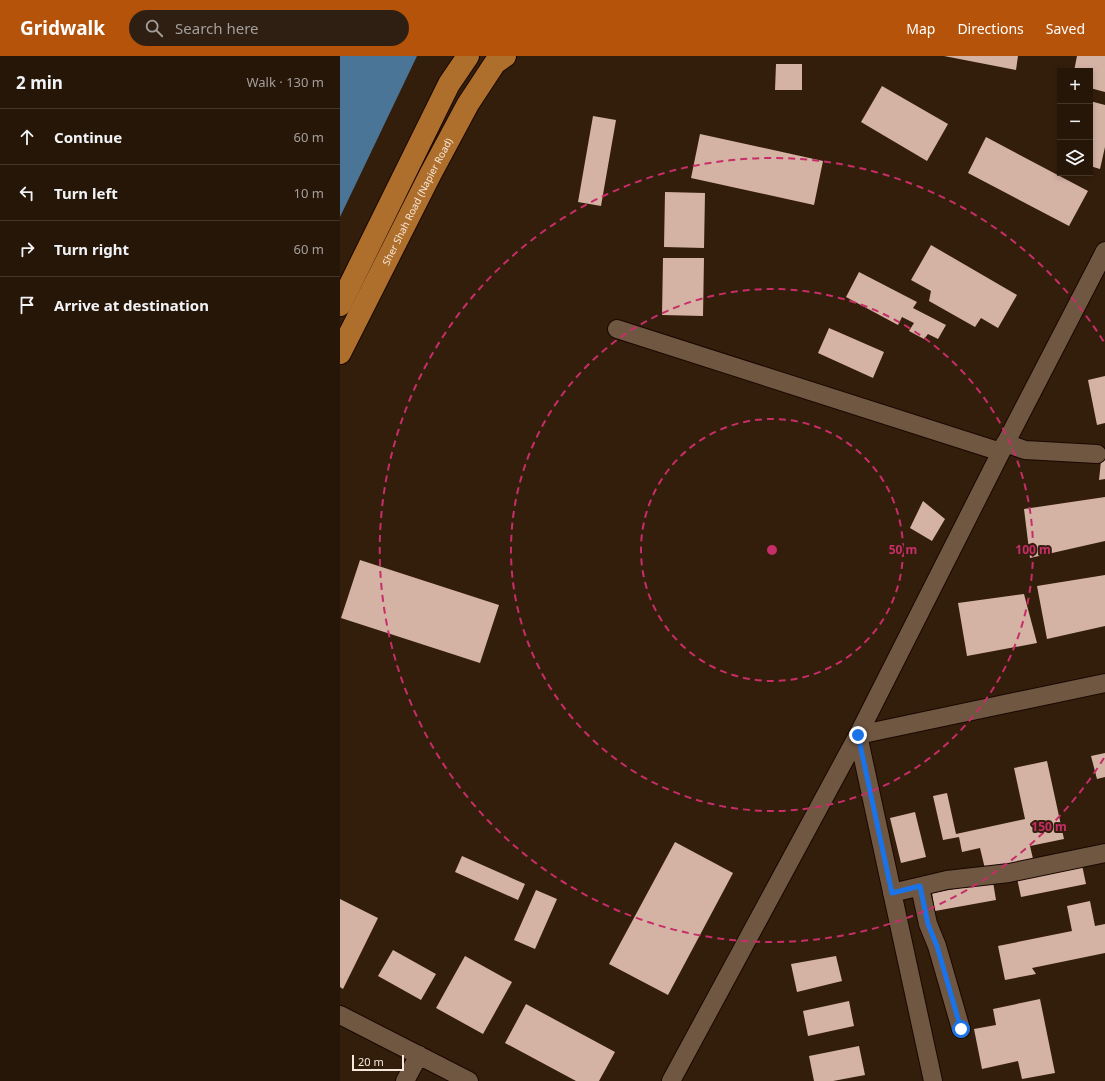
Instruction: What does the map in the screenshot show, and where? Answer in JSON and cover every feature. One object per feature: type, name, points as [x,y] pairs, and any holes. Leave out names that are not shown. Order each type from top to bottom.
[{"type":"main road","points":[[340,305],[449,84],[468,56]]},
{"type":"main road","name":"Sher Shah Road (Napier Road)","points":[[340,353],[431,173],[468,104],[495,63],[505,56]]},
{"type":"street","points":[[671,1081],[858,735],[1003,447],[1103,257]]},
{"type":"street","points":[[617,329],[1003,447],[1026,450],[1097,454]]},
{"type":"street","points":[[858,735],[1105,683]]},
{"type":"street","points":[[858,735],[933,1081]]},
{"type":"street","points":[[892,893],[947,880],[1009,873],[1105,854]]},
{"type":"street","points":[[920,886],[928,924],[937,946],[961,1029]]},
{"type":"street","points":[[340,1015],[469,1081]]},
{"type":"street","points":[[405,1081],[419,1055]]},
{"type":"water","points":[[340,56],[417,56],[340,217]]},
{"type":"building","points":[[944,56],[1018,56],[1016,70]]},
{"type":"building","points":[[1077,56],[1105,56],[1105,92],[1093,89],[1093,68],[1075,68]]},
{"type":"building","points":[[776,64],[802,64],[802,90],[775,90]]},
{"type":"building","points":[[882,86],[948,124],[927,161],[861,122]]},
{"type":"building","points":[[1093,102],[1105,105],[1105,147],[1100,169],[1093,167]]},
{"type":"building","points":[[593,116],[616,120],[601,206],[578,202]]},
{"type":"building","points":[[700,134],[823,161],[814,205],[691,178]]},
{"type":"building","points":[[986,137],[1057,175],[1057,176],[1088,191],[1069,226],[968,173]]},
{"type":"building","points":[[665,192],[705,193],[704,248],[664,247]]},
{"type":"building","points":[[931,245],[1017,295],[998,328],[981,318],[975,327],[929,301],[931,291],[911,280]]},
{"type":"building","points":[[663,258],[704,258],[703,316],[662,315]]},
{"type":"building","points":[[859,272],[917,302],[913,308],[946,325],[938,339],[928,334],[924,339],[909,331],[914,323],[902,317],[898,325],[846,297]]},
{"type":"building","points":[[829,328],[884,352],[873,378],[818,353]]},
{"type":"building","points":[[1105,376],[1105,423],[1097,425],[1088,380]]},
{"type":"building","points":[[1105,460],[1105,479],[1099,480],[1101,461]]},
{"type":"building","points":[[1105,497],[1105,541],[1030,558],[1024,509]]},
{"type":"building","points":[[923,501],[945,519],[932,541],[910,528]]},
{"type":"building","points":[[360,560],[499,605],[480,663],[341,618]]},
{"type":"building","points":[[1105,575],[1105,626],[1047,639],[1037,586]]},
{"type":"building","points":[[1024,594],[1037,643],[967,656],[958,603]]},
{"type":"building","points":[[1105,753],[1105,777],[1097,779],[1091,756]]},
{"type":"building","points":[[1047,761],[1064,839],[1030,846],[1034,863],[986,873],[980,848],[962,852],[959,837],[943,840],[933,796],[947,793],[956,834],[1025,819],[1014,768]]},
{"type":"building","points":[[915,812],[926,857],[901,863],[890,818]]},
{"type":"building","points":[[675,842],[733,873],[668,995],[609,964]]},
{"type":"building","points":[[462,856],[525,884],[518,900],[455,872]]},
{"type":"building","points":[[1082,865],[1086,884],[1021,897],[1017,878]]},
{"type":"building","points":[[993,882],[996,900],[935,911],[932,893]]},
{"type":"building","points":[[536,890],[557,899],[535,949],[514,940]]},
{"type":"building","points":[[340,899],[378,918],[343,989],[340,987]]},
{"type":"building","points":[[1090,901],[1095,926],[1105,924],[1105,953],[1032,968],[1036,974],[1005,980],[998,946],[1072,931],[1067,906]]},
{"type":"building","points":[[393,950],[436,974],[421,1000],[378,976]]},
{"type":"building","points":[[465,956],[512,982],[483,1034],[436,1008]]},
{"type":"building","points":[[836,956],[842,981],[797,992],[791,964]]},
{"type":"building","points":[[1040,999],[1055,1073],[1022,1079],[1018,1061],[982,1069],[974,1029],[996,1025],[993,1009]]},
{"type":"building","points":[[849,1001],[854,1026],[808,1036],[803,1011]]},
{"type":"building","points":[[526,1004],[615,1052],[599,1081],[576,1081],[505,1043]]},
{"type":"building","points":[[859,1046],[865,1075],[833,1081],[814,1081],[809,1056]]},
{"type":"route","points":[[858,735],[892,893],[920,886],[928,924],[937,946],[946,982],[961,1029]]}]
